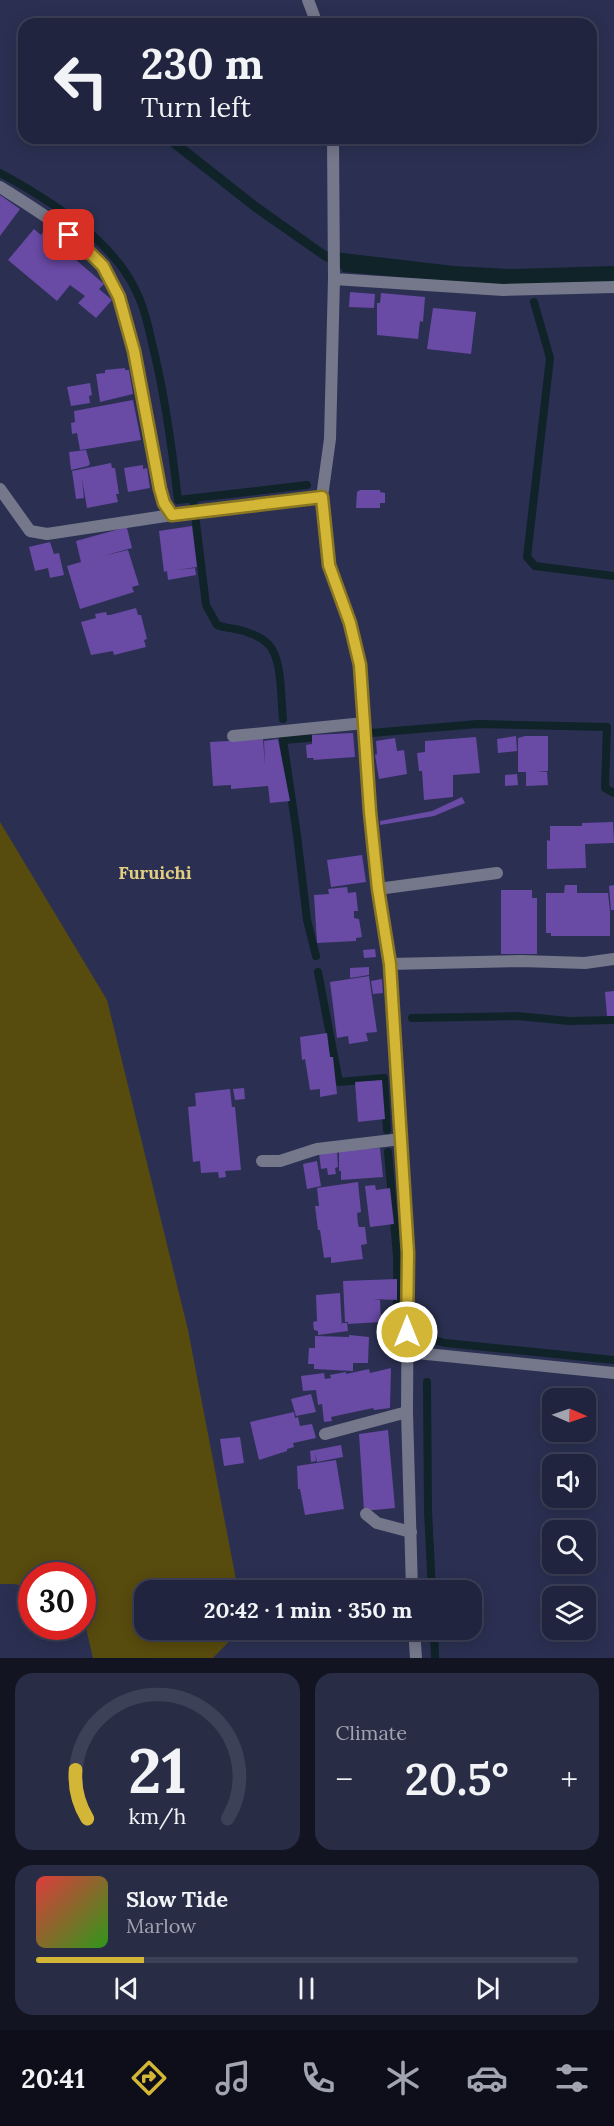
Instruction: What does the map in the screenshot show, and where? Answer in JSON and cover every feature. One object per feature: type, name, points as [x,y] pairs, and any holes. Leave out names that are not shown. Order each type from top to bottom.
[{"type":"street","points":[[308,0],[316,18]]},
{"type":"street","points":[[333,144],[334,279],[330,438],[322,497],[329,565],[350,623],[360,665],[378,889],[390,964],[408,1253],[407,1412],[412,1580]]},
{"type":"street","points":[[0,187],[80,243],[103,266],[119,297],[127,323],[160,489],[164,503],[172,515]]},
{"type":"street","points":[[334,279],[502,290],[614,287]]},
{"type":"street","points":[[0,489],[30,531],[47,534],[172,515],[322,497]]},
{"type":"street","points":[[234,736],[364,723]]},
{"type":"street","points":[[378,889],[497,873]]},
{"type":"street","points":[[390,964],[522,961],[585,963],[614,959]]},
{"type":"street","points":[[262,1161],[280,1161],[317,1149],[401,1139]]},
{"type":"street","points":[[407,1352],[614,1373]]},
{"type":"street","points":[[325,1434],[407,1412]]},
{"type":"street","points":[[366,1514],[377,1523],[411,1532]]},
{"type":"street","points":[[415,1640],[416,1658]]},
{"type":"shaded area","points":[[0,822],[107,1000],[188,1330],[236,1580],[134,1580],[134,1640],[230,1640],[213,1658],[93,1658],[89,1640],[96,1640],[96,1562],[18,1562],[18,1585],[0,1584]]},
{"type":"water","points":[[168,144],[184,144],[257,202],[326,251],[454,266],[512,269],[614,266],[614,283],[490,285],[343,272],[253,211]]},
{"type":"building","points":[[0,195],[20,209],[0,236]]},
{"type":"building","points":[[34,229],[41,235],[45,229],[63,245],[61,247],[104,284],[99,289],[112,300],[96,318],[78,303],[85,296],[70,285],[57,301],[8,260]]},
{"type":"building","points":[[350,292],[375,294],[374,308],[349,307]]},
{"type":"building","points":[[381,293],[425,297],[423,322],[420,321],[418,339],[377,335],[377,303],[380,303]]},
{"type":"building","points":[[433,308],[476,312],[471,354],[427,349]]},
{"type":"building","points":[[125,368],[129,370],[133,394],[100,402],[96,374],[105,373],[105,370]]},
{"type":"building","points":[[90,383],[92,395],[89,396],[90,403],[71,406],[67,387]]},
{"type":"building","points":[[133,400],[141,440],[80,450],[77,433],[72,434],[71,423],[75,422],[74,411]]},
{"type":"building","points":[[86,450],[90,464],[71,470],[69,452]]},
{"type":"building","points":[[111,463],[112,468],[115,468],[118,502],[87,508],[82,479],[84,498],[76,499],[72,471]]},
{"type":"building","points":[[143,465],[143,469],[147,468],[150,488],[128,492],[124,468]]},
{"type":"building","points":[[380,490],[385,493],[385,503],[380,503],[380,508],[356,508],[357,492]]},
{"type":"building","points":[[192,526],[197,567],[176,570],[195,568],[196,575],[168,580],[167,571],[164,572],[159,531]]},
{"type":"building","points":[[127,528],[132,548],[103,556],[128,550],[139,585],[132,587],[134,592],[80,609],[67,566],[81,562],[76,541]]},
{"type":"building","points":[[50,542],[54,554],[59,553],[64,575],[50,578],[48,568],[35,571],[29,547]]},
{"type":"building","points":[[136,608],[138,615],[141,615],[147,639],[144,640],[146,647],[114,655],[113,651],[91,655],[81,622],[96,618],[95,614],[106,612],[110,615]]},
{"type":"building","points":[[353,733],[355,757],[313,760],[314,758],[307,758],[306,745],[312,744],[312,735]]},
{"type":"building","points":[[516,736],[517,751],[498,753],[497,739]]},
{"type":"building","points":[[548,736],[548,771],[536,772],[547,772],[548,785],[526,786],[526,772],[518,772],[518,738]]},
{"type":"building","points":[[476,737],[480,773],[453,775],[453,797],[424,800],[422,771],[419,771],[417,753],[425,752],[425,741]]},
{"type":"building","points":[[395,738],[397,751],[404,750],[407,774],[379,779],[375,755],[377,754],[376,741]]},
{"type":"building","points":[[263,739],[265,766],[264,741],[278,739],[290,801],[270,803],[268,786],[231,789],[231,785],[213,786],[210,742]]},
{"type":"building","points":[[517,774],[518,785],[505,786],[505,775]]},
{"type":"building","points":[[462,797],[465,803],[434,816],[380,825],[380,821],[432,811]]},
{"type":"building","points":[[613,822],[614,843],[585,844],[586,868],[547,869],[547,840],[550,841],[550,826],[582,826],[582,823]]},
{"type":"building","points":[[362,855],[366,882],[331,887],[327,860]]},
{"type":"building","points":[[565,885],[577,885],[577,893],[608,893],[610,936],[551,936],[551,933],[546,933],[546,893],[564,893]]},
{"type":"building","points":[[614,885],[614,910],[611,910],[609,886]]},
{"type":"building","points":[[347,887],[348,893],[356,892],[358,911],[354,911],[354,918],[359,919],[362,937],[356,938],[356,941],[317,943],[314,895],[329,894],[328,889]]},
{"type":"building","points":[[501,890],[532,890],[532,898],[537,898],[537,954],[501,954]]},
{"type":"building","points":[[375,949],[376,957],[364,958],[363,950]]},
{"type":"building","points":[[369,967],[369,975],[350,978],[350,968]]},
{"type":"building","points":[[369,976],[377,1032],[366,1033],[368,1041],[349,1044],[348,1036],[337,1038],[330,982]]},
{"type":"building","points":[[382,979],[383,993],[373,994],[371,981]]},
{"type":"building","points":[[614,991],[614,1016],[607,1016],[605,992]]},
{"type":"building","points":[[327,1033],[330,1057],[333,1057],[337,1094],[320,1097],[320,1089],[310,1090],[305,1059],[302,1060],[300,1037]]},
{"type":"building","points":[[382,1080],[385,1119],[358,1122],[355,1082]]},
{"type":"building","points":[[244,1088],[245,1099],[235,1100],[233,1089]]},
{"type":"building","points":[[230,1089],[232,1107],[235,1107],[241,1170],[225,1171],[226,1177],[219,1178],[218,1172],[201,1173],[200,1161],[193,1162],[188,1107],[196,1106],[195,1093]]},
{"type":"building","points":[[380,1148],[383,1177],[341,1180],[339,1150]]},
{"type":"building","points":[[337,1151],[336,1174],[328,1175],[327,1168],[321,1169],[319,1153]]},
{"type":"building","points":[[317,1161],[321,1186],[307,1189],[303,1164]]},
{"type":"building","points":[[358,1182],[361,1212],[357,1213],[358,1224],[359,1227],[365,1227],[367,1244],[361,1245],[363,1259],[331,1263],[331,1257],[324,1258],[320,1230],[318,1230],[315,1206],[319,1206],[317,1188]]},
{"type":"building","points":[[375,1185],[376,1190],[390,1188],[394,1224],[370,1227],[365,1186]]},
{"type":"building","points":[[397,1279],[397,1300],[373,1299],[380,1300],[381,1322],[348,1324],[345,1322],[343,1281]]},
{"type":"building","points":[[340,1293],[342,1328],[342,1323],[347,1323],[348,1331],[318,1335],[318,1331],[314,1330],[313,1322],[317,1321],[316,1295]]},
{"type":"building","points":[[349,1335],[369,1337],[368,1363],[353,1363],[353,1371],[314,1369],[314,1364],[308,1364],[309,1348],[315,1348],[315,1336],[349,1337]]},
{"type":"building","points":[[391,1368],[390,1408],[374,1410],[373,1408],[331,1417],[332,1421],[324,1422],[322,1404],[318,1405],[316,1390],[303,1391],[301,1376],[324,1373],[325,1379],[331,1378],[330,1375],[346,1372],[346,1374],[369,1369],[370,1373]]},
{"type":"building","points":[[311,1394],[316,1412],[296,1416],[291,1399]]},
{"type":"building","points":[[294,1412],[300,1426],[312,1424],[316,1438],[293,1443],[294,1447],[287,1451],[259,1460],[250,1422]]},
{"type":"building","points":[[388,1430],[395,1508],[364,1511],[359,1434]]},
{"type":"building","points":[[240,1437],[244,1463],[224,1466],[220,1439]]},
{"type":"building","points":[[341,1445],[343,1457],[317,1462],[315,1453],[316,1461],[311,1462],[310,1451]]},
{"type":"building","points":[[336,1460],[344,1509],[305,1515],[300,1489],[298,1489],[297,1466]]},
{"type":"waterway","points":[[0,173],[38,195],[77,222],[111,254],[136,291],[146,316],[161,382],[178,500],[307,485]]},
{"type":"waterway","points":[[534,302],[550,358],[527,557],[535,566],[614,576]]},
{"type":"waterway","points":[[193,498],[206,605],[217,625],[256,636],[272,649],[278,664],[283,719]]},
{"type":"waterway","points":[[371,733],[478,724],[607,727],[605,788],[614,793]]},
{"type":"waterway","points":[[309,738],[283,740],[307,920],[316,956]]},
{"type":"waterway","points":[[318,972],[339,1082],[384,1078],[387,1130]]},
{"type":"waterway","points":[[412,1018],[517,1016],[569,1021],[614,1020]]},
{"type":"waterway","points":[[388,1152],[397,1256],[397,1337]]},
{"type":"waterway","points":[[426,1338],[445,1343],[614,1360]]},
{"type":"waterway","points":[[427,1382],[428,1511],[431,1580]]},
{"type":"waterway","points":[[434,1640],[435,1658]]},
{"type":"district","name":"Furuichi","points":[[155,872]]},
{"type":"route","points":[[69,235],[103,266],[119,297],[134,351],[160,489],[164,503],[172,515],[322,497],[329,565],[350,623],[360,665],[370,812],[378,889],[390,964],[408,1253],[407,1332]]}]
